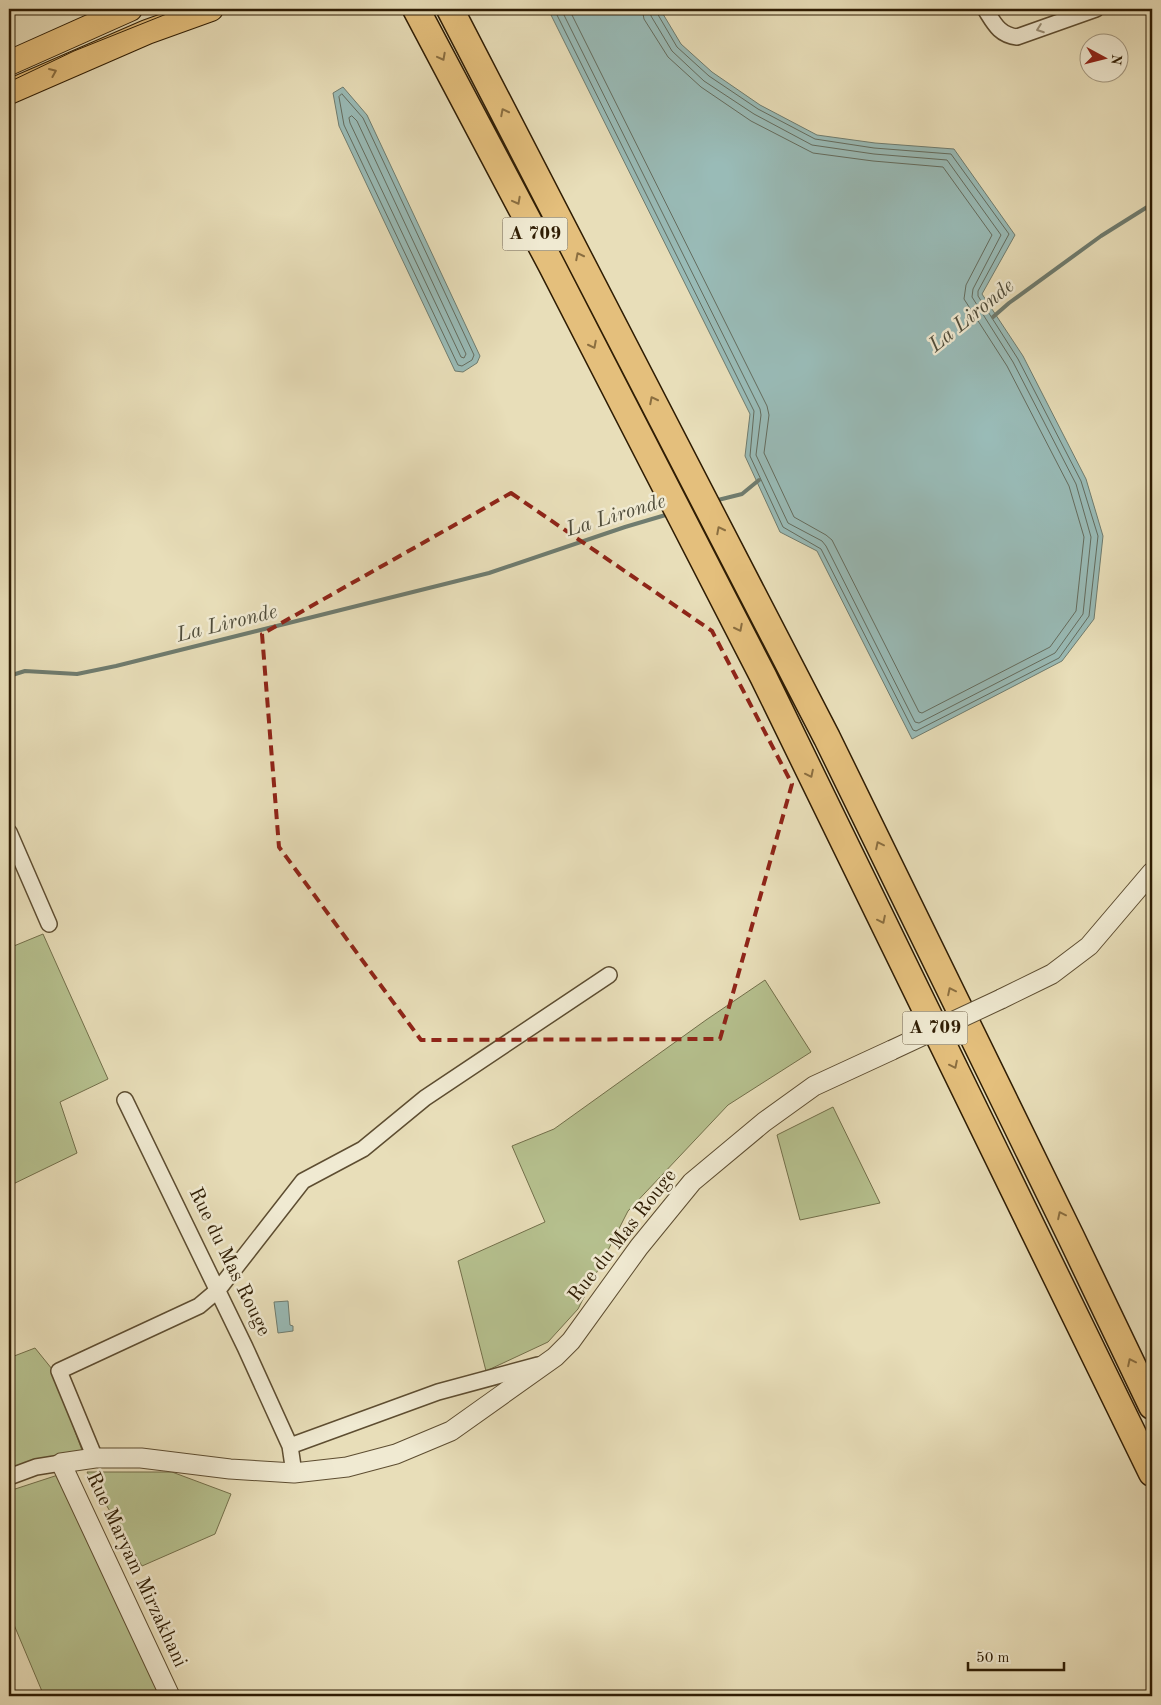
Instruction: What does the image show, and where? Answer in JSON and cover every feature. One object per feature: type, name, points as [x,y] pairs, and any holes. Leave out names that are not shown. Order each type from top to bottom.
[{"type":"highway","name":"A 709","points":[[450,9],[827,738],[1152,1406]]},
{"type":"highway","name":"A 709","points":[[418,12],[717,584],[979,1116],[1152,1473]]},
{"type":"main road","points":[[9,63],[130,9]]},
{"type":"main road","points":[[9,92],[147,32],[211,9]]},
{"type":"street","points":[[985,9],[995,25],[1006,36],[1017,37],[1096,9]]},
{"type":"street","points":[[9,832],[49,924]]},
{"type":"street","name":"Rue du Mas Rouge","points":[[9,1477],[36,1468],[95,1458],[141,1458],[230,1469],[294,1473],[347,1467],[388,1456],[451,1431],[555,1357],[571,1341],[639,1247],[692,1182],[764,1122],[814,1086],[1052,974],[1089,946],[1152,872]]},
{"type":"street","points":[[95,1458],[59,1371],[199,1306],[218,1290],[303,1181],[363,1149],[425,1098],[609,975]]},
{"type":"street","name":"Rue du Mas Rouge","points":[[125,1100],[205,1267],[218,1290],[290,1446],[294,1473]]},
{"type":"street","name":"Rue du Mas Rouge","points":[[290,1446],[438,1392],[532,1368],[555,1357]]},
{"type":"street","name":"Rue Maryam Mirzakhani","points":[[61,1463],[170,1696]]},
{"type":"highlighted area","points":[[511,493],[712,631],[792,784],[720,1039],[421,1040],[279,847],[262,634]]},
{"type":"green space","points":[[43,934],[108,1079],[60,1102],[77,1153],[9,1186],[9,948]]},
{"type":"green space","points":[[765,980],[811,1052],[728,1105],[628,1211],[578,1309],[548,1342],[486,1371],[458,1261],[545,1222],[512,1146],[554,1129]]},
{"type":"green space","points":[[833,1107],[880,1203],[800,1220],[777,1135]]},
{"type":"green space","points":[[35,1348],[52,1369],[83,1453],[9,1471],[9,1358]]},
{"type":"green space","points":[[87,1472],[172,1472],[231,1494],[215,1534],[142,1566]]},
{"type":"green space","points":[[61,1474],[160,1696],[44,1696],[9,1613],[9,1491]]},
{"type":"water","points":[[548,9],[660,9],[681,44],[712,72],[760,105],[817,135],[875,143],[954,149],[1015,235],[982,294],[1023,356],[1086,479],[1103,536],[1094,619],[1062,661],[912,739],[817,551],[780,532],[745,456],[750,414]]},
{"type":"water","points":[[343,87],[367,115],[480,356],[477,363],[463,372],[455,371],[339,126],[333,93]]},
{"type":"water","points":[[288,1301],[290,1325],[293,1326],[293,1331],[278,1333],[274,1302]]},
{"type":"waterway","name":"La Lironde","points":[[993,317],[1009,303],[1101,236],[1152,204]]},
{"type":"waterway","name":"La Lironde","points":[[714,501],[742,494],[759,480]]},
{"type":"waterway","name":"La Lironde","points":[[9,676],[25,671],[77,674],[116,666],[489,573],[669,514]]},
{"type":"tram line","points":[[9,82],[74,51],[179,9]]}]
